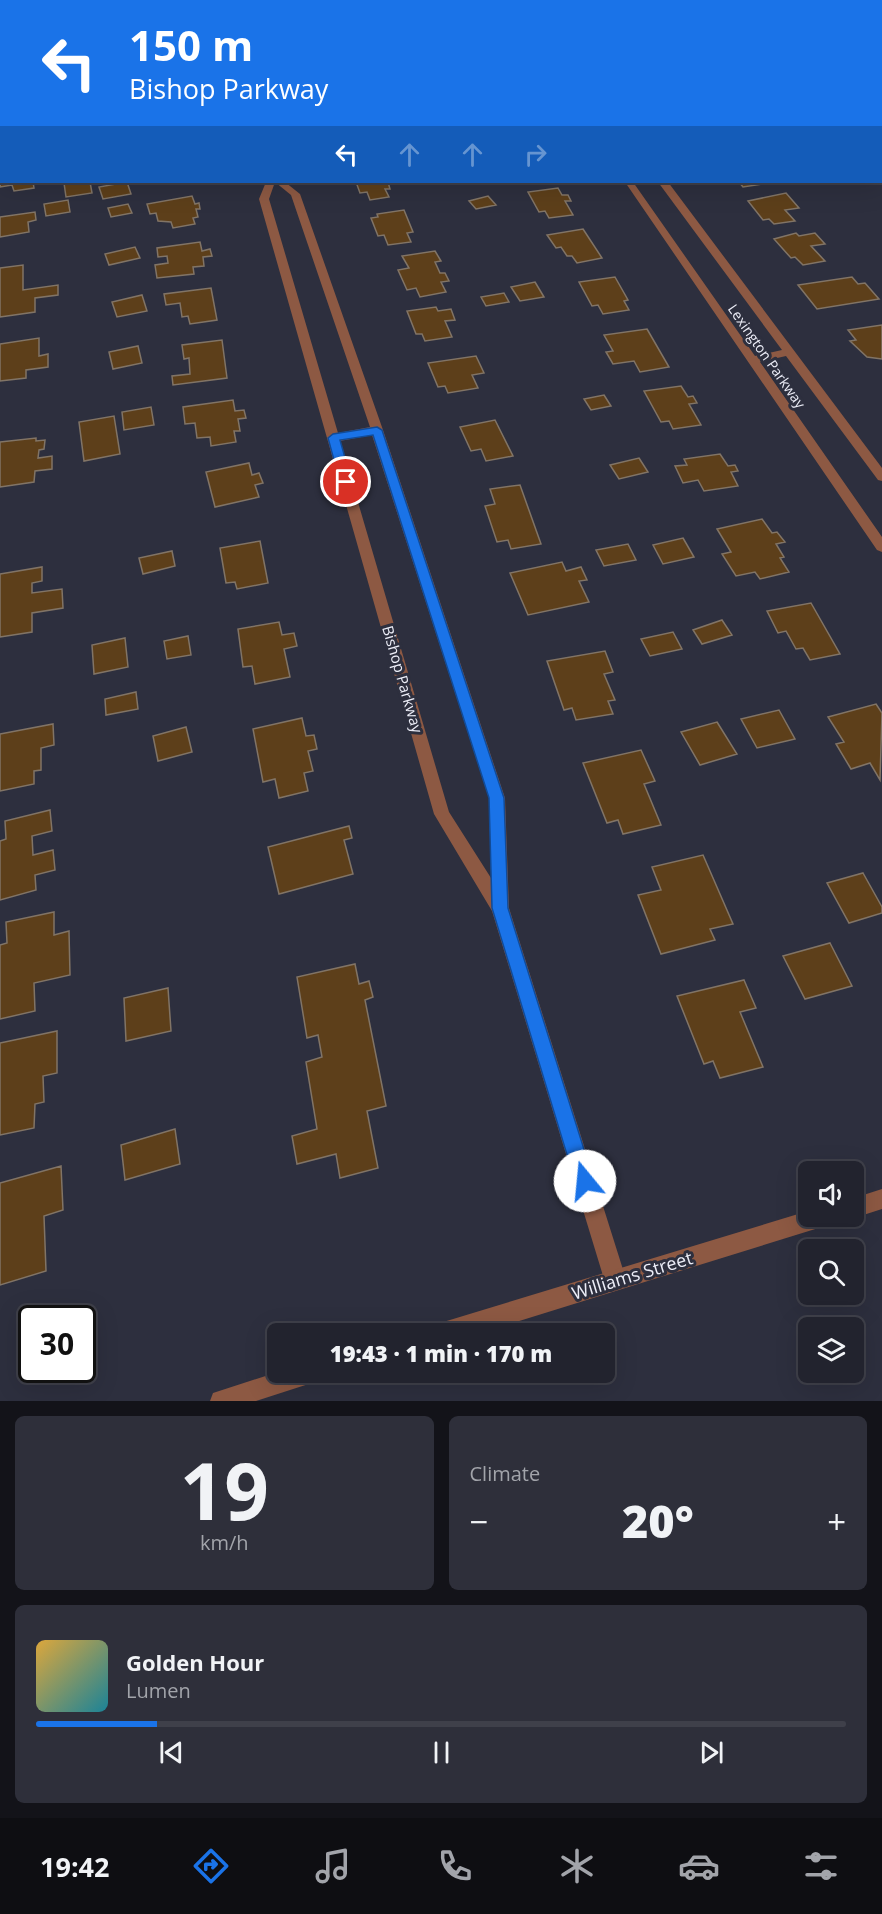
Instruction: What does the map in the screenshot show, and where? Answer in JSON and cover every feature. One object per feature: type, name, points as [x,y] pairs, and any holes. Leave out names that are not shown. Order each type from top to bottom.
[{"type":"street","name":"Bishop Parkway","points":[[270,183],[264,199],[442,814],[500,908],[615,1279]]},
{"type":"street","name":"Bishop Parkway","points":[[281,183],[295,195],[377,430],[497,798],[500,908]]},
{"type":"street","name":"Lexington Parkway","points":[[630,183],[750,360],[882,547]]},
{"type":"street","name":"Lexington Parkway","points":[[664,183],[882,477]]},
{"type":"street","points":[[750,360],[790,352]]},
{"type":"street","points":[[333,438],[377,430]]},
{"type":"street","points":[[864,1205],[882,1199]]},
{"type":"street","name":"Williams Street","points":[[475,1323],[798,1224]]},
{"type":"street","points":[[221,1401],[278,1383]]},
{"type":"building","points":[[1,183],[33,183],[34,188],[14,191],[12,185],[0,187]]},
{"type":"building","points":[[64,183],[90,183],[92,193],[66,197]]},
{"type":"building","points":[[127,183],[131,194],[103,199],[99,187]]},
{"type":"building","points":[[356,183],[388,183],[390,189],[385,189],[389,197],[370,200],[367,192],[360,193]]},
{"type":"building","points":[[740,183],[763,184],[743,187]]},
{"type":"building","points":[[558,188],[562,195],[568,195],[571,201],[565,201],[573,215],[549,218],[545,211],[539,212],[528,192]]},
{"type":"building","points":[[786,193],[799,208],[785,210],[795,221],[774,224],[769,219],[763,220],[748,201]]},
{"type":"building","points":[[192,196],[195,204],[199,203],[200,209],[196,209],[198,217],[193,218],[195,224],[173,228],[171,222],[158,221],[156,213],[150,214],[147,204]]},
{"type":"building","points":[[488,196],[496,205],[476,209],[469,201]]},
{"type":"building","points":[[68,200],[70,212],[46,216],[44,204]]},
{"type":"building","points":[[128,204],[132,213],[111,217],[108,208]]},
{"type":"building","points":[[404,210],[413,232],[407,233],[411,242],[388,245],[384,235],[378,236],[371,218],[378,217],[377,214]]},
{"type":"building","points":[[35,212],[36,220],[28,222],[29,232],[0,237],[0,217]]},
{"type":"building","points":[[583,229],[602,258],[577,263],[572,256],[567,256],[561,247],[556,248],[547,235]]},
{"type":"building","points":[[796,233],[799,236],[815,233],[825,244],[811,246],[825,261],[803,265],[795,257],[791,258],[774,239]]},
{"type":"building","points":[[200,242],[202,251],[210,249],[212,256],[203,257],[204,266],[193,267],[194,274],[157,278],[155,265],[168,263],[167,256],[158,257],[157,248]]},
{"type":"building","points":[[135,247],[140,258],[109,265],[105,254]]},
{"type":"building","points":[[435,251],[441,261],[435,262],[440,273],[445,273],[449,281],[441,282],[446,292],[420,297],[416,288],[407,290],[398,270],[409,268],[402,256]]},
{"type":"building","points":[[23,265],[23,290],[58,285],[58,295],[35,298],[35,312],[0,317],[0,268]]},
{"type":"building","points":[[615,277],[628,300],[624,301],[629,310],[603,314],[598,305],[592,306],[579,282]]},
{"type":"building","points":[[852,277],[858,284],[865,283],[879,299],[817,309],[798,285]]},
{"type":"building","points":[[535,282],[544,297],[520,301],[511,287]]},
{"type":"building","points":[[211,288],[217,320],[190,324],[188,316],[182,317],[180,303],[166,305],[164,294]]},
{"type":"building","points":[[504,293],[509,302],[486,306],[481,297]]},
{"type":"building","points":[[142,295],[147,311],[117,317],[112,302]]},
{"type":"building","points":[[436,307],[438,311],[451,309],[455,320],[445,321],[452,337],[425,341],[422,334],[416,334],[407,311]]},
{"type":"building","points":[[882,325],[882,359],[867,357],[850,341],[856,340],[848,330]]},
{"type":"building","points":[[647,329],[669,367],[640,372],[634,361],[613,364],[606,352],[613,351],[604,335]]},
{"type":"building","points":[[39,338],[39,356],[48,354],[48,367],[26,370],[26,378],[0,381],[0,344]]},
{"type":"building","points":[[222,340],[227,378],[173,385],[172,376],[190,374],[189,358],[184,359],[182,345]]},
{"type":"building","points":[[138,346],[142,363],[113,369],[109,352]]},
{"type":"building","points":[[476,356],[484,373],[472,375],[478,388],[448,393],[445,386],[438,387],[428,363]]},
{"type":"building","points":[[681,386],[688,397],[693,396],[697,403],[689,404],[701,425],[673,429],[669,421],[661,422],[644,391]]},
{"type":"building","points":[[604,395],[611,406],[591,410],[584,399]]},
{"type":"building","points":[[233,400],[235,411],[244,410],[246,418],[238,419],[240,431],[234,431],[236,442],[211,446],[210,437],[197,438],[195,423],[185,424],[183,407]]},
{"type":"building","points":[[151,407],[154,425],[124,430],[122,412]]},
{"type":"building","points":[[114,416],[120,454],[84,461],[79,422]]},
{"type":"building","points":[[495,420],[513,456],[486,461],[481,449],[471,451],[460,427]]},
{"type":"building","points":[[36,438],[36,441],[45,440],[44,449],[39,450],[38,458],[52,456],[52,469],[35,471],[34,482],[0,487],[0,442]]},
{"type":"building","points":[[720,454],[728,466],[735,465],[738,471],[731,472],[738,486],[704,491],[698,480],[683,483],[675,466],[687,465],[684,459]]},
{"type":"building","points":[[639,458],[648,472],[619,479],[610,465]]},
{"type":"building","points":[[249,463],[252,475],[259,473],[263,483],[255,485],[259,497],[215,507],[206,472]]},
{"type":"building","points":[[520,485],[541,544],[511,549],[508,540],[497,542],[485,506],[495,504],[490,489]]},
{"type":"building","points":[[762,519],[772,533],[777,532],[785,542],[776,544],[784,557],[780,558],[789,572],[760,579],[755,572],[736,576],[722,554],[731,552],[717,529]]},
{"type":"building","points":[[683,538],[694,557],[663,564],[653,545]]},
{"type":"building","points":[[260,541],[268,583],[237,589],[235,582],[226,583],[220,548]]},
{"type":"building","points":[[628,544],[636,560],[604,566],[596,550]]},
{"type":"building","points":[[172,551],[175,566],[143,574],[139,558]]},
{"type":"building","points":[[562,562],[566,571],[581,567],[587,580],[579,581],[589,602],[528,615],[510,573]]},
{"type":"building","points":[[42,567],[42,581],[32,583],[32,593],[62,589],[63,608],[32,613],[32,632],[0,637],[0,574]]},
{"type":"building","points":[[811,603],[840,654],[810,660],[803,648],[796,649],[786,631],[778,633],[767,611]]},
{"type":"building","points":[[722,620],[732,635],[702,644],[693,630]]},
{"type":"building","points":[[279,622],[282,635],[294,633],[297,646],[284,649],[290,677],[255,684],[252,666],[243,667],[238,629]]},
{"type":"building","points":[[673,632],[682,649],[650,656],[641,639]]},
{"type":"building","points":[[188,636],[191,655],[167,659],[164,641]]},
{"type":"building","points":[[125,638],[128,667],[94,674],[92,645]]},
{"type":"building","points":[[605,651],[613,672],[604,674],[615,700],[608,701],[613,714],[576,720],[572,708],[564,710],[547,661]]},
{"type":"building","points":[[136,692],[138,709],[106,715],[105,699]]},
{"type":"building","points":[[876,704],[882,713],[880,780],[870,763],[851,769],[836,744],[844,742],[828,717]]},
{"type":"building","points":[[779,710],[795,739],[757,748],[741,719]]},
{"type":"building","points":[[302,718],[306,736],[314,735],[317,749],[308,751],[313,771],[304,773],[308,791],[279,798],[275,779],[263,782],[253,729]]},
{"type":"building","points":[[717,722],[737,754],[700,765],[681,732]]},
{"type":"building","points":[[53,724],[54,745],[41,748],[41,770],[34,771],[34,784],[0,791],[0,734]]},
{"type":"building","points":[[186,727],[192,752],[158,761],[153,736]]},
{"type":"building","points":[[641,750],[655,781],[644,784],[661,825],[623,834],[618,820],[607,823],[583,763]]},
{"type":"building","points":[[50,810],[52,831],[32,836],[33,855],[53,850],[55,870],[35,875],[36,890],[0,900],[0,841],[6,839],[5,821]]},
{"type":"building","points":[[349,826],[352,838],[344,840],[353,874],[279,894],[268,847]]},
{"type":"building","points":[[703,855],[733,924],[710,929],[715,940],[661,954],[638,895],[661,890],[652,867]]},
{"type":"building","points":[[863,873],[882,907],[882,913],[849,923],[827,883]]},
{"type":"building","points":[[54,912],[54,935],[69,931],[70,975],[34,983],[35,1011],[0,1019],[0,945],[7,943],[6,922]]},
{"type":"building","points":[[830,943],[852,986],[805,999],[783,956]]},
{"type":"building","points":[[355,964],[359,984],[369,981],[373,997],[365,1000],[386,1106],[367,1111],[378,1168],[340,1178],[336,1154],[297,1164],[292,1136],[317,1129],[306,1062],[322,1057],[318,1035],[307,1038],[297,977]]},
{"type":"building","points":[[744,980],[756,1008],[740,1012],[763,1067],[720,1078],[713,1061],[704,1064],[677,996]]},
{"type":"building","points":[[168,988],[171,1031],[126,1041],[124,998]]},
{"type":"building","points":[[57,1031],[57,1073],[43,1076],[44,1102],[35,1104],[34,1128],[0,1135],[0,1043]]},
{"type":"building","points":[[175,1129],[180,1164],[125,1180],[121,1145]]},
{"type":"building","points":[[61,1166],[63,1210],[44,1216],[46,1271],[0,1285],[0,1183]]},
{"type":"route","points":[[346,482],[333,438],[377,430],[497,798],[500,908],[585,1181]]}]
